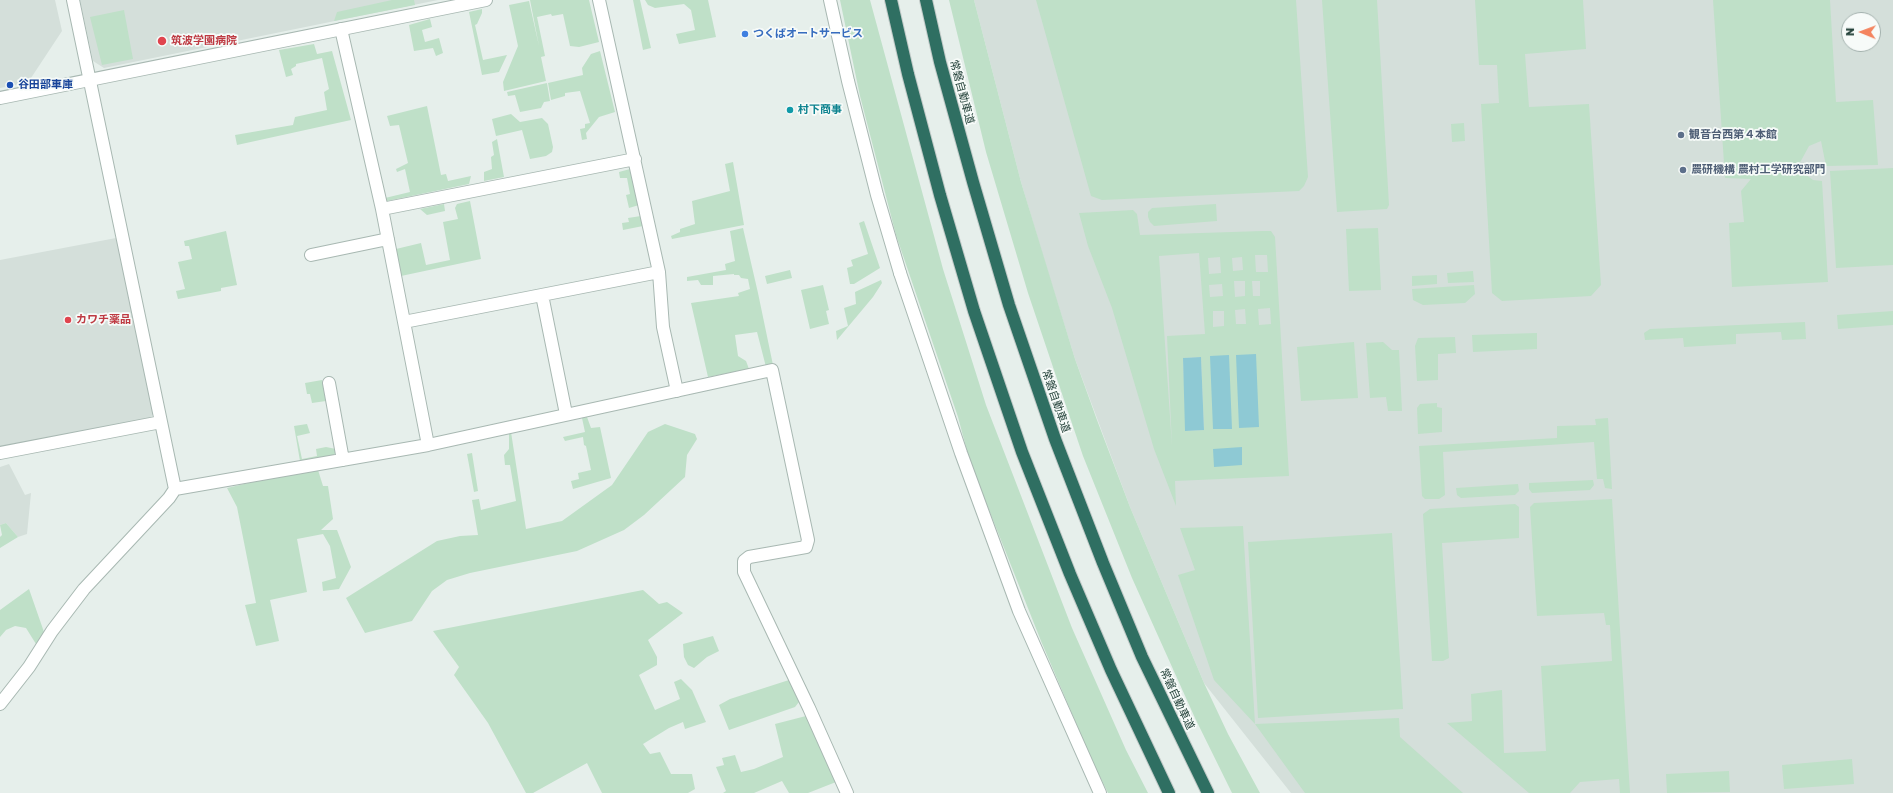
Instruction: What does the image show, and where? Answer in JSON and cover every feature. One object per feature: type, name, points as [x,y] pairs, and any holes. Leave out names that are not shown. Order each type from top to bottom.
[{"type":"highway","points":[[891,0],[908,74],[942,202],[974,310],[1019,445],[1070,574],[1111,670],[1169,793]]},
{"type":"highway","name":"常磐自動車道","points":[[926,0],[940,62],[975,190],[1009,305],[1055,439],[1103,563],[1142,656],[1208,793]]},
{"type":"street","points":[[0,704],[29,667],[52,631],[84,589],[169,498],[175,489],[73,0]]},
{"type":"street","points":[[0,98],[486,0]]},
{"type":"street","points":[[599,0],[659,272],[663,327],[677,391]]},
{"type":"street","points":[[830,0],[848,81],[877,195],[900,273],[961,453],[1019,610],[1100,793]]},
{"type":"street","points":[[341,29],[382,209],[428,445]]},
{"type":"street","points":[[382,209],[635,160]]},
{"type":"street","points":[[311,256],[388,239]]},
{"type":"street","points":[[404,322],[659,272]]},
{"type":"street","points":[[542,295],[566,414]]},
{"type":"street","points":[[175,489],[428,445],[772,370],[808,540],[806,547],[749,557],[744,561],[744,572],[810,708],[847,793]]},
{"type":"street","points":[[329,383],[343,460]]},
{"type":"street","points":[[0,453],[161,422]]},
{"type":"shaded area","points":[[0,0],[55,0],[62,31],[31,78],[31,82],[0,88]]},
{"type":"shaded area","name":"筑波学園病院","points":[[80,0],[438,0],[104,68],[93,61]]},
{"type":"shaded area","points":[[974,0],[1893,0],[1893,793],[1291,793],[1204,683],[1130,507],[1075,359],[1021,182]]},
{"type":"shaded area","name":"カワチ薬品","points":[[116,238],[154,412],[150,419],[0,448],[0,260]]},
{"type":"shaded area","points":[[9,464],[25,495],[31,493],[27,534],[18,537],[6,523],[0,525],[0,467]]},
{"type":"green space","points":[[392,0],[414,0],[415,5],[334,21],[337,12]]},
{"type":"green space","points":[[530,0],[589,0],[599,42],[579,47],[570,46],[563,14],[552,16],[551,14],[537,17],[545,56],[541,57],[546,81],[504,91],[503,82],[518,46],[509,5],[529,1],[539,46]]},
{"type":"green space","points":[[633,0],[640,0],[651,48],[643,50]]},
{"type":"green space","points":[[645,0],[708,0],[716,37],[679,44],[676,34],[695,30],[691,10],[684,4],[655,8],[648,5]]},
{"type":"green space","points":[[840,0],[870,0],[943,269],[986,405],[1072,628],[1126,750],[1148,793],[1108,793],[1093,763],[1041,641],[970,462],[958,417],[896,235],[860,96]]},
{"type":"green space","points":[[949,0],[974,0],[1021,182],[1075,359],[1097,420],[1130,507],[1204,683],[1228,734],[1260,793],[1232,793],[1195,718],[1132,578],[1083,456],[1028,293],[986,152]]},
{"type":"green space","points":[[1036,0],[1296,0],[1308,177],[1304,186],[1299,191],[1102,200],[1091,196]]},
{"type":"green space","points":[[1322,0],[1377,0],[1389,205],[1387,209],[1337,212]]},
{"type":"green space","points":[[1475,0],[1583,0],[1586,49],[1525,54],[1529,107],[1589,104],[1601,285],[1591,296],[1502,301],[1492,293],[1481,104],[1499,103],[1497,65],[1479,65]]},
{"type":"green space","points":[[1713,0],[1830,0],[1836,102],[1873,100],[1878,165],[1826,166],[1821,141],[1809,146],[1797,168],[1813,180],[1822,181],[1828,282],[1732,287],[1729,223],[1744,222],[1741,191],[1751,179],[1725,178]]},
{"type":"green space","points":[[482,9],[482,13],[477,24],[475,25],[483,60],[507,55],[499,72],[482,75],[469,12]]},
{"type":"green space","points":[[124,10],[133,59],[102,65],[90,17]]},
{"type":"green space","points":[[430,19],[432,27],[422,30],[425,42],[439,38],[443,53],[436,56],[433,48],[414,51],[409,25]]},
{"type":"green space","points":[[314,44],[317,54],[332,51],[351,120],[237,145],[235,135],[293,125],[295,117],[327,110],[324,92],[329,89],[322,58],[296,64],[296,66],[291,69],[293,75],[286,77],[279,50]]},
{"type":"green space","points":[[600,51],[615,112],[599,117],[586,133],[587,139],[582,140],[580,129],[585,128],[585,124],[590,123],[580,91],[565,93],[565,96],[551,100],[548,83],[583,75],[582,68],[591,54]]},
{"type":"green space","points":[[547,83],[550,101],[544,102],[541,108],[520,112],[515,95],[508,96],[507,92]]},
{"type":"green space","points":[[427,106],[441,175],[446,174],[448,181],[471,176],[469,184],[387,201],[385,198],[410,192],[405,169],[397,172],[396,169],[408,163],[399,125],[390,126],[387,116]]},
{"type":"green space","points":[[511,114],[520,122],[542,118],[548,124],[553,147],[552,152],[546,156],[530,159],[522,130],[496,136],[492,119]]},
{"type":"green space","points":[[1464,123],[1465,141],[1452,142],[1451,124]]},
{"type":"green space","points":[[497,139],[504,177],[484,181],[484,172],[492,169],[491,157],[494,155],[492,142]]},
{"type":"green space","points":[[733,162],[744,225],[672,239],[671,236],[680,232],[680,229],[695,224],[692,201],[730,191],[725,164]]},
{"type":"green space","points":[[1893,168],[1893,265],[1836,268],[1830,171]]},
{"type":"green space","points":[[630,169],[639,205],[629,208],[626,195],[630,194],[627,178],[620,178],[619,172]]},
{"type":"green space","points":[[470,201],[481,259],[401,276],[396,249],[421,243],[426,265],[450,260],[443,222],[458,219],[455,208],[457,204]]},
{"type":"green space","points":[[444,204],[445,211],[427,215],[420,209]]},
{"type":"green space","points":[[1216,204],[1217,221],[1154,226],[1148,217],[1148,212],[1152,208]]},
{"type":"green space","points":[[1133,210],[1137,214],[1140,235],[1271,231],[1275,237],[1289,476],[1175,481],[1176,506],[1154,449],[1112,308],[1088,246],[1079,213]],"holes":[[[1199,253],[1205,334],[1167,336],[1172,446],[1159,256]],[[1255,255],[1267,255],[1268,272],[1256,272]],[[1220,257],[1221,273],[1209,274],[1208,258]],[[1242,257],[1243,270],[1233,271],[1232,258]],[[1234,281],[1245,281],[1245,296],[1235,297]],[[1252,281],[1260,281],[1260,296],[1253,296]],[[1222,284],[1223,296],[1210,297],[1209,285]],[[1270,308],[1271,324],[1259,325],[1258,309]],[[1245,309],[1246,324],[1236,324],[1235,310]],[[1213,311],[1224,311],[1224,326],[1213,327]],[[1201,357],[1204,430],[1186,431],[1183,358]]]},
{"type":"green space","points":[[641,216],[643,226],[623,230],[622,223],[629,222],[628,218]]},
{"type":"green space","points":[[864,221],[880,268],[854,284],[850,284],[847,268],[853,266],[851,260],[868,254],[859,223]]},
{"type":"green space","points":[[743,228],[773,365],[766,367],[757,332],[735,335],[738,356],[746,361],[749,369],[708,377],[691,303],[739,296],[738,293],[750,289],[748,279],[741,278],[739,275],[734,274],[713,276],[713,285],[701,285],[698,280],[687,281],[687,277],[726,270],[725,264],[735,261],[730,231]]},
{"type":"green space","points":[[1378,228],[1381,290],[1349,291],[1346,229]]},
{"type":"green space","points":[[226,231],[237,285],[221,288],[221,291],[178,299],[176,291],[185,289],[178,262],[192,259],[189,246],[185,246],[184,241]]},
{"type":"green space","points":[[790,270],[792,278],[767,284],[765,276]]},
{"type":"green space","points":[[1473,271],[1474,282],[1448,283],[1447,273]]},
{"type":"green space","points":[[1437,275],[1437,284],[1412,286],[1412,276]]},
{"type":"green space","points":[[881,280],[882,283],[873,297],[837,340],[836,331],[848,326],[844,308],[856,304],[855,292]]},
{"type":"green space","points":[[823,285],[829,310],[826,311],[829,324],[810,329],[801,290]]},
{"type":"green space","points":[[1474,285],[1475,294],[1465,303],[1423,305],[1413,300],[1412,289]]},
{"type":"green space","points":[[1893,311],[1893,325],[1838,329],[1837,315]]},
{"type":"green space","points":[[1805,322],[1806,339],[1782,340],[1781,332],[1736,334],[1736,344],[1684,347],[1683,338],[1645,340],[1644,333],[1650,329]]},
{"type":"green space","points":[[1537,333],[1537,349],[1473,352],[1472,335]]},
{"type":"green space","points":[[1455,337],[1456,353],[1438,354],[1438,380],[1417,381],[1415,346],[1418,338]]},
{"type":"green space","points":[[1354,342],[1358,398],[1301,401],[1297,347]]},
{"type":"green space","points":[[1383,342],[1392,350],[1399,350],[1402,411],[1388,411],[1386,397],[1370,398],[1366,343]]},
{"type":"green space","points":[[322,380],[326,401],[312,403],[310,394],[307,394],[305,383]]},
{"type":"green space","points":[[1437,403],[1437,407],[1442,408],[1442,432],[1418,434],[1417,408],[1420,404]]},
{"type":"green space","points":[[587,417],[591,428],[600,427],[611,478],[573,489],[571,481],[579,479],[578,473],[591,470],[583,437],[565,441],[563,437],[585,432],[582,418]]},
{"type":"green space","points":[[1608,418],[1612,489],[1605,488],[1603,479],[1597,479],[1594,442],[1443,452],[1445,495],[1439,499],[1425,499],[1422,496],[1419,446],[1557,438],[1557,426],[1596,425],[1595,419]]},
{"type":"green space","points":[[307,424],[310,433],[297,436],[302,459],[317,456],[316,449],[326,447],[336,449],[337,451],[333,456],[300,461],[294,426]]},
{"type":"green space","points":[[665,424],[695,434],[697,439],[687,455],[685,477],[644,515],[624,530],[577,551],[470,573],[447,580],[432,591],[412,621],[365,633],[346,598],[437,541],[460,536],[478,535],[472,500],[479,499],[481,510],[516,501],[510,465],[505,465],[504,455],[509,449],[509,432],[511,432],[526,529],[562,521],[612,485],[648,432]]},
{"type":"green space","points":[[472,453],[478,491],[474,492],[467,454]]},
{"type":"green space","points":[[318,470],[323,486],[328,486],[333,519],[321,530],[337,530],[351,567],[339,589],[323,591],[322,582],[336,578],[330,546],[323,534],[297,539],[307,592],[270,600],[279,641],[256,646],[245,605],[256,603],[237,507],[227,488],[287,474]]},
{"type":"green space","points":[[1593,480],[1594,485],[1590,490],[1532,493],[1529,489],[1529,483]]},
{"type":"green space","points":[[1518,484],[1519,491],[1515,495],[1461,498],[1457,495],[1456,488]]},
{"type":"green space","points":[[1612,499],[1630,793],[1620,793],[1619,779],[1580,782],[1570,793],[1529,793],[1447,723],[1472,721],[1471,694],[1502,690],[1504,753],[1546,751],[1541,666],[1612,661],[1610,625],[1606,625],[1604,613],[1537,616],[1530,507],[1534,503]]},
{"type":"green space","points":[[1515,504],[1519,507],[1519,538],[1442,543],[1449,658],[1443,661],[1432,661],[1423,514],[1430,509]]},
{"type":"green space","points":[[6,523],[18,537],[0,548],[0,537],[2,535],[0,525]]},
{"type":"green space","points":[[1243,526],[1255,724],[1214,680],[1178,575],[1195,570],[1180,528]]},
{"type":"green space","points":[[1392,533],[1403,709],[1258,718],[1248,542]]},
{"type":"green space","points":[[29,589],[44,632],[36,644],[26,628],[15,626],[6,630],[0,637],[0,610]]},
{"type":"green space","points":[[643,590],[659,604],[667,602],[683,613],[648,640],[657,657],[657,665],[639,675],[655,710],[680,699],[674,682],[681,679],[692,690],[706,722],[685,729],[683,722],[669,728],[643,744],[650,754],[660,752],[671,774],[692,774],[695,789],[688,793],[602,793],[587,763],[533,793],[526,793],[488,723],[454,675],[459,667],[433,631]]},
{"type":"green space","points":[[713,636],[719,651],[707,657],[694,668],[688,665],[684,657],[683,644]]},
{"type":"green space","points":[[789,680],[799,702],[795,707],[729,730],[719,705],[730,699]]},
{"type":"green space","points":[[806,716],[836,782],[808,793],[789,793],[782,781],[754,793],[723,793],[726,791],[716,767],[724,765],[722,758],[735,755],[741,772],[754,769],[783,757],[775,724]]},
{"type":"green space","points":[[1399,718],[1400,737],[1463,793],[1305,793],[1255,724]]},
{"type":"green space","points":[[1852,759],[1854,784],[1784,789],[1782,765]]},
{"type":"green space","points":[[1729,771],[1730,792],[1667,793],[1666,774]]},
{"type":"water","points":[[1256,354],[1259,427],[1239,428],[1236,355]]},
{"type":"water","points":[[1229,355],[1232,429],[1213,429],[1210,356]]},
{"type":"water","points":[[1201,357],[1204,430],[1185,431],[1183,358]]},
{"type":"water","points":[[1242,447],[1242,465],[1214,467],[1213,449]]},
{"type":"place","name":"つくばオートサービス","points":[[745,34]]},
{"type":"place","name":"筑波学園病院","points":[[162,41]]},
{"type":"place","name":"谷田部車庫","points":[[10,85]]},
{"type":"place","name":"村下商事","points":[[790,110]]},
{"type":"place","name":"観音台西第４本館","points":[[1681,135]]},
{"type":"place","name":"農研機構 農村工学研究部門","points":[[1683,170]]},
{"type":"place","name":"カワチ薬品","points":[[68,320]]}]
